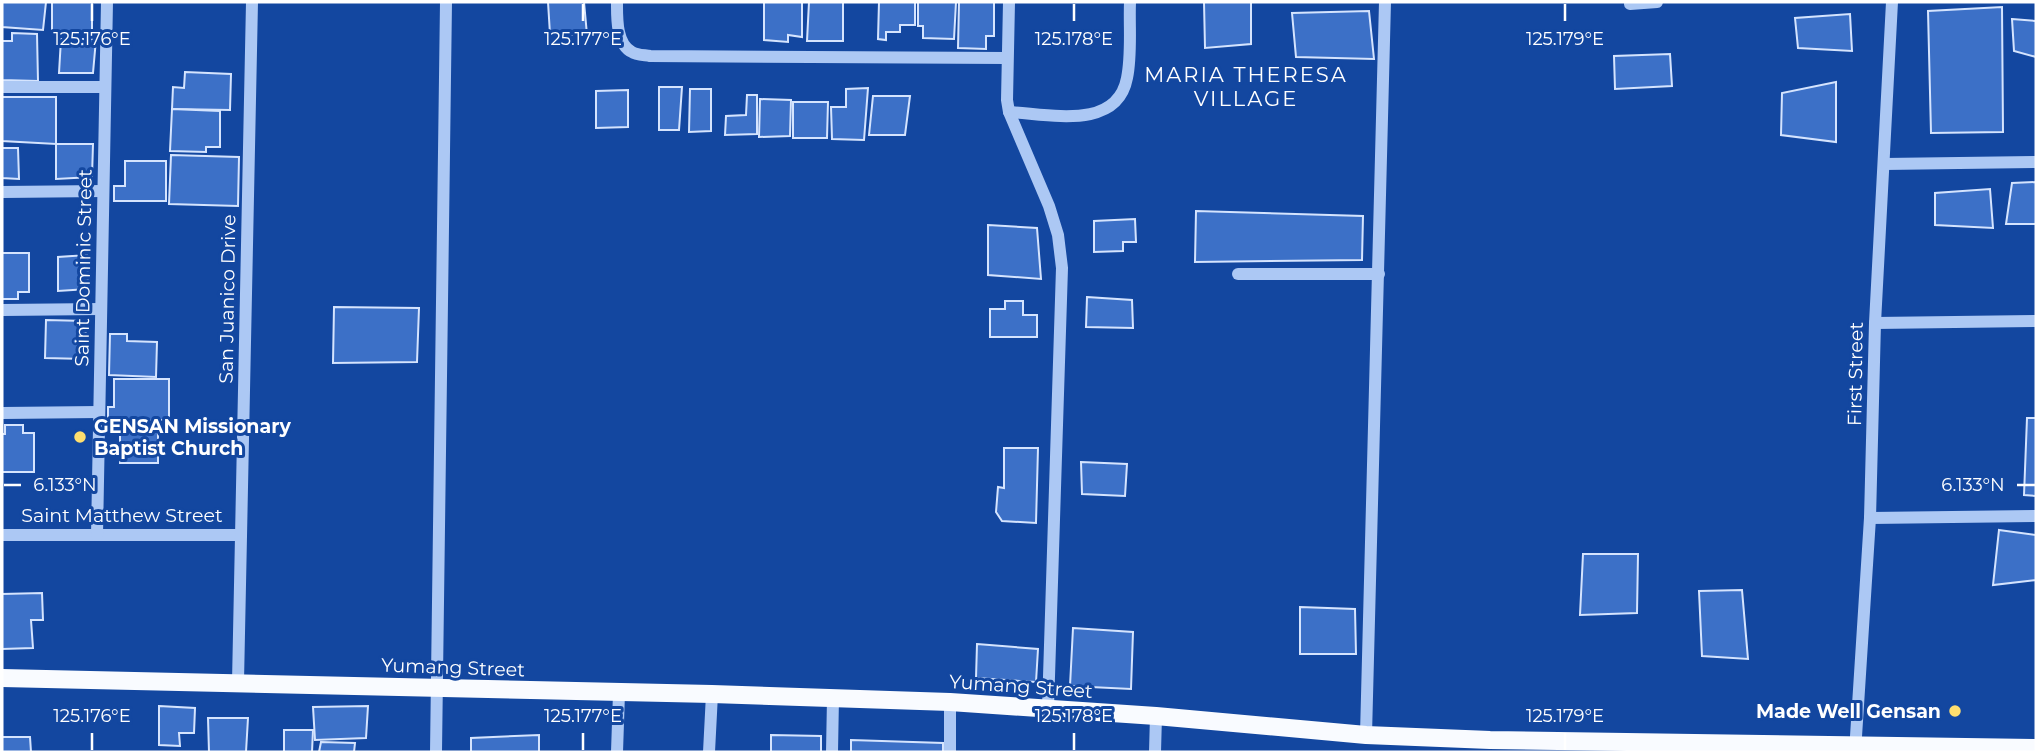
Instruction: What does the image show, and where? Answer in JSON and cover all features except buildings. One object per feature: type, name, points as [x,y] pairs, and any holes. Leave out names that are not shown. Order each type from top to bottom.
[{"type":"main road","name":"Yumang Street","points":[[2,678],[950,702],[1156,716],[1366,735],[1490,740],[1856,749],[2036,748]]},
{"type":"street","name":"Saint Dominic Street","points":[[97,535],[107,2]]},
{"type":"street","name":"San Juanico Drive","points":[[238,682],[252,2]]},
{"type":"street","points":[[436,752],[446,2]]},
{"type":"street","points":[[617,2],[618,27],[623,42],[631,52],[650,56],[1007,58]]},
{"type":"street","points":[[1009,2],[1009,113],[1049,206],[1058,234],[1062,268],[1048,708]]},
{"type":"street","points":[[1009,113],[1083,115],[1100,113],[1113,106],[1122,93],[1127,78],[1130,2]]},
{"type":"street","points":[[1366,735],[1385,2]]},
{"type":"street","points":[[1630,4],[1657,2]]},
{"type":"street","name":"First Street","points":[[1856,749],[1870,518],[1875,323],[1892,2]]},
{"type":"street","points":[[2,87],[105,87]]},
{"type":"street","points":[[1884,164],[2036,162]]},
{"type":"street","points":[[2,192],[103,191]]},
{"type":"street","points":[[1238,274],[1379,274]]},
{"type":"street","points":[[2,310],[101,309]]},
{"type":"street","points":[[1875,323],[2036,321]]},
{"type":"street","points":[[2,413],[99,412]]},
{"type":"street","points":[[1870,518],[2036,516]]},
{"type":"street","name":"Saint Matthew Street","points":[[2,535],[241,535]]},
{"type":"street","points":[[617,752],[619,693]]},
{"type":"street","points":[[709,752],[712,694]]},
{"type":"street","points":[[832,752],[833,698]]},
{"type":"street","points":[[950,702],[950,752]]},
{"type":"street","points":[[1155,752],[1156,716]]},
{"type":"place","name":"GENSAN Missionary Baptist Church","points":[[80,437]]},
{"type":"place","name":"Made Well Gensan","points":[[1955,711]]},
{"type":"district","name":"MARIA THERESA VILLAGE","points":[[1246,87]]}]
